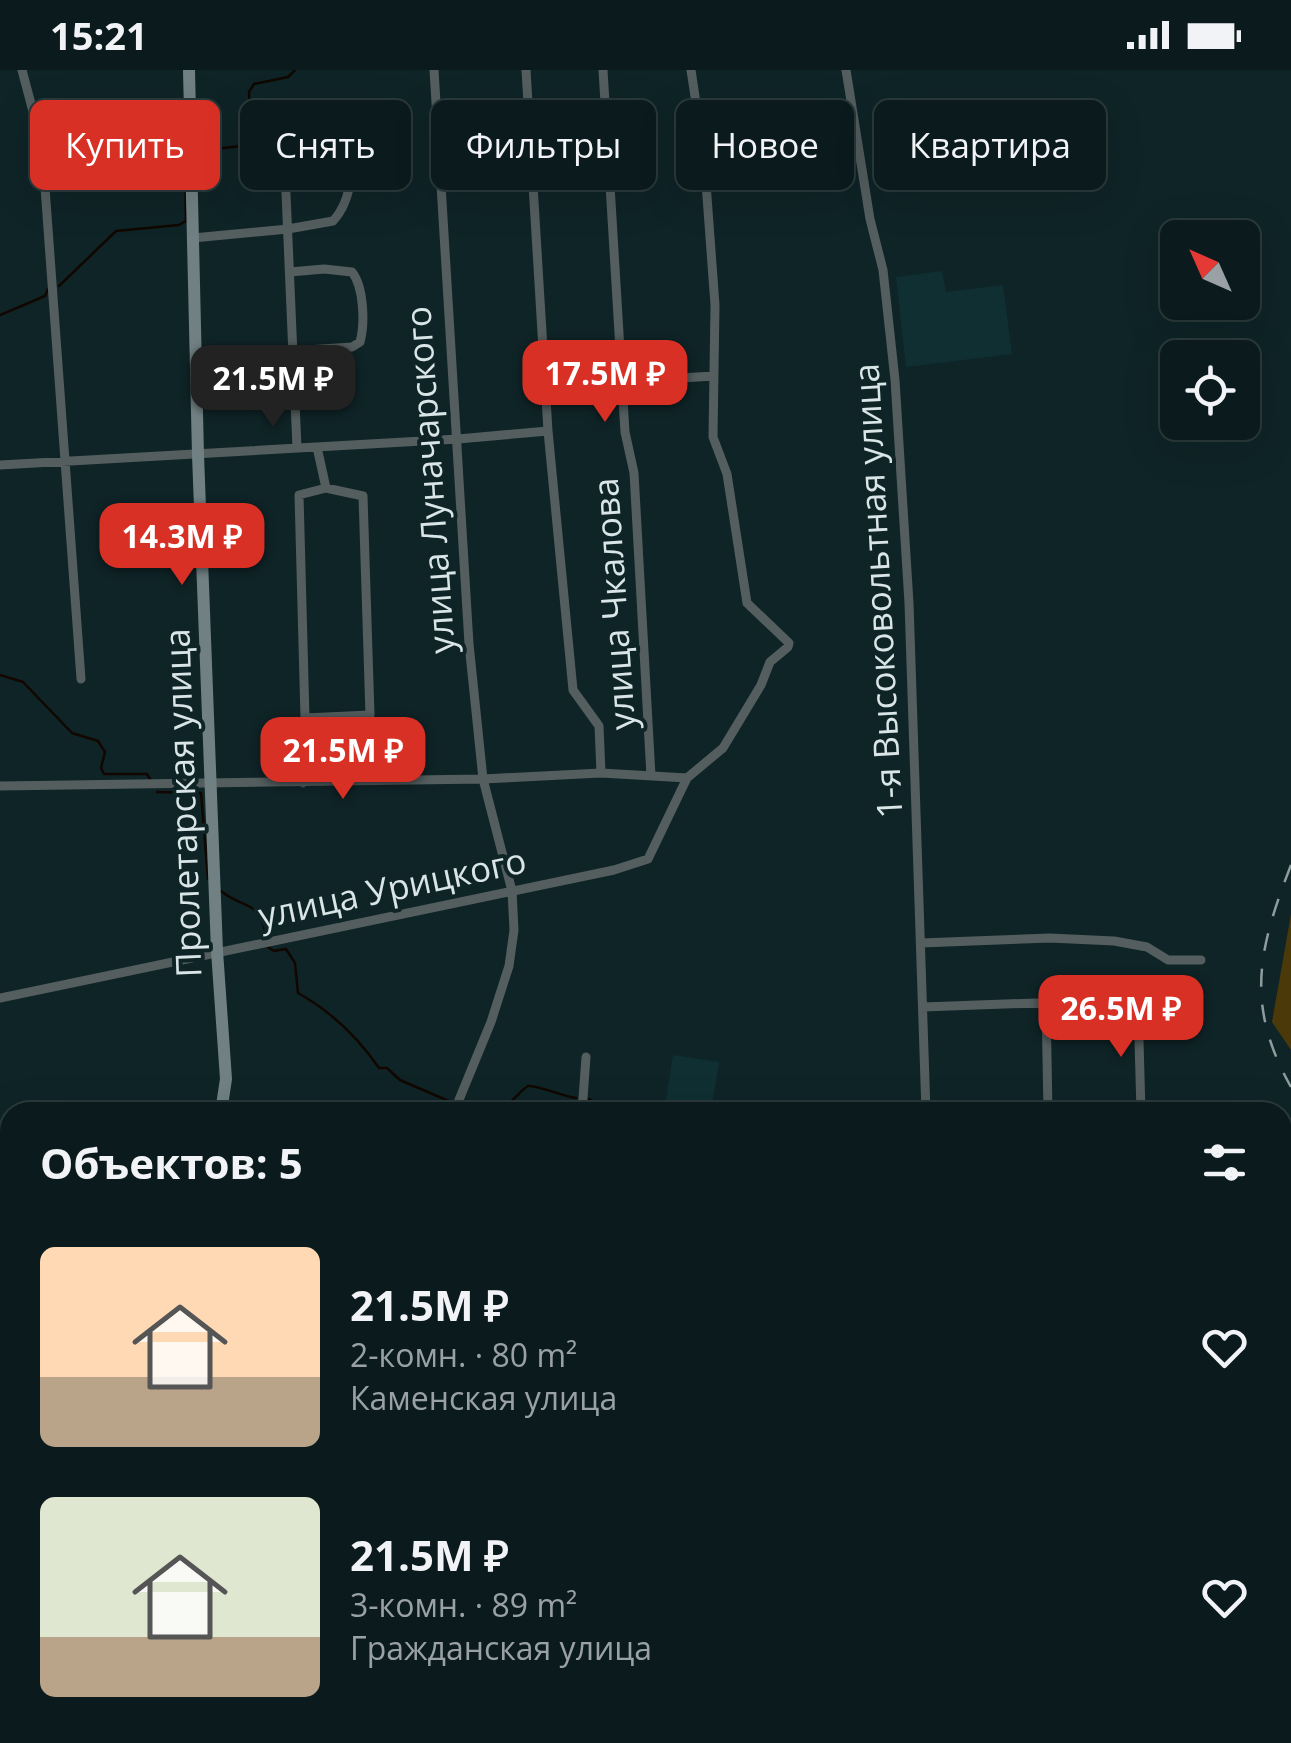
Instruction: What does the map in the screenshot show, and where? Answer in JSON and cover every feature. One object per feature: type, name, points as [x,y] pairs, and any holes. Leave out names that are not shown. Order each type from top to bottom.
[{"type":"main road","name":"Пролетарская улица","points":[[189,70],[198,455],[226,1102]]},
{"type":"street","points":[[22,70],[39,134],[44,174],[81,678]]},
{"type":"street","name":"улица Луначарского","points":[[434,70],[469,644],[482,780],[512,891],[514,930],[492,1022],[458,1102]]},
{"type":"street","points":[[526,70],[548,431],[573,690],[599,726],[601,772]]},
{"type":"street","name":"улица Чкалова","points":[[603,70],[624,432],[634,473],[651,776]]},
{"type":"street","points":[[0,786],[482,780],[601,772],[686,778],[722,748],[761,685],[770,662],[789,642],[747,604],[727,474],[713,437],[715,305],[706,175],[691,70]]},
{"type":"street","name":"1-я Высоковольтная улица","points":[[846,70],[870,219],[883,270],[895,380],[909,603],[926,1102]]},
{"type":"street","points":[[193,238],[288,229],[326,224],[342,210],[350,188],[348,138],[339,124],[283,124],[288,229],[290,272],[292,351],[298,448]]},
{"type":"street","points":[[290,272],[342,269],[356,276],[362,333],[360,342],[352,347],[292,351]]},
{"type":"street","points":[[545,386],[714,376]]},
{"type":"street","points":[[0,465],[548,431]]},
{"type":"street","points":[[316,447],[326,488]]},
{"type":"street","points":[[303,783],[299,495],[326,488],[362,496],[370,715],[305,718]]},
{"type":"street","name":"улица Урицкого","points":[[0,998],[614,870],[648,859],[686,778]]},
{"type":"street","points":[[921,943],[1098,940],[1147,947],[1168,960],[1200,960]]},
{"type":"street","points":[[923,1008],[1118,1000],[1138,1004],[1141,1102]]},
{"type":"street","points":[[1046,1003],[1048,1102]]},
{"type":"street","points":[[583,1102],[586,1057]]},
{"type":"shaded area","points":[[942,271],[946,292],[1003,285],[1012,354],[906,367],[896,277]]},
{"type":"shaded area","points":[[1291,914],[1291,1050],[1272,1022]]},
{"type":"shaded area","points":[[673,1055],[719,1062],[713,1102],[666,1102]]},
{"type":"waterway","points":[[220,148],[241,146],[241,122],[250,115],[249,92],[254,84],[288,77],[295,70]]},
{"type":"waterway","points":[[59,286],[116,231],[186,221],[186,190]]},
{"type":"waterway","points":[[0,315],[45,296],[48,289]]},
{"type":"waterway","points":[[0,675],[23,682],[72,733],[98,741],[105,752],[101,768],[104,774],[147,774],[150,779]]},
{"type":"waterway","points":[[157,792],[201,793],[208,879]]},
{"type":"waterway","points":[[221,891],[254,910],[266,935]]},
{"type":"waterway","points":[[268,947],[274,951],[286,949],[295,963],[298,993],[343,1026],[379,1068],[387,1068],[400,1080],[451,1102]]},
{"type":"waterway","points":[[510,1102],[528,1086],[576,1098]]},
{"type":"waterway","points":[[589,1099],[594,1102]]},
{"type":"railway","points":[[1291,865],[1271,924],[1261,977],[1267,1030],[1291,1087]]}]
